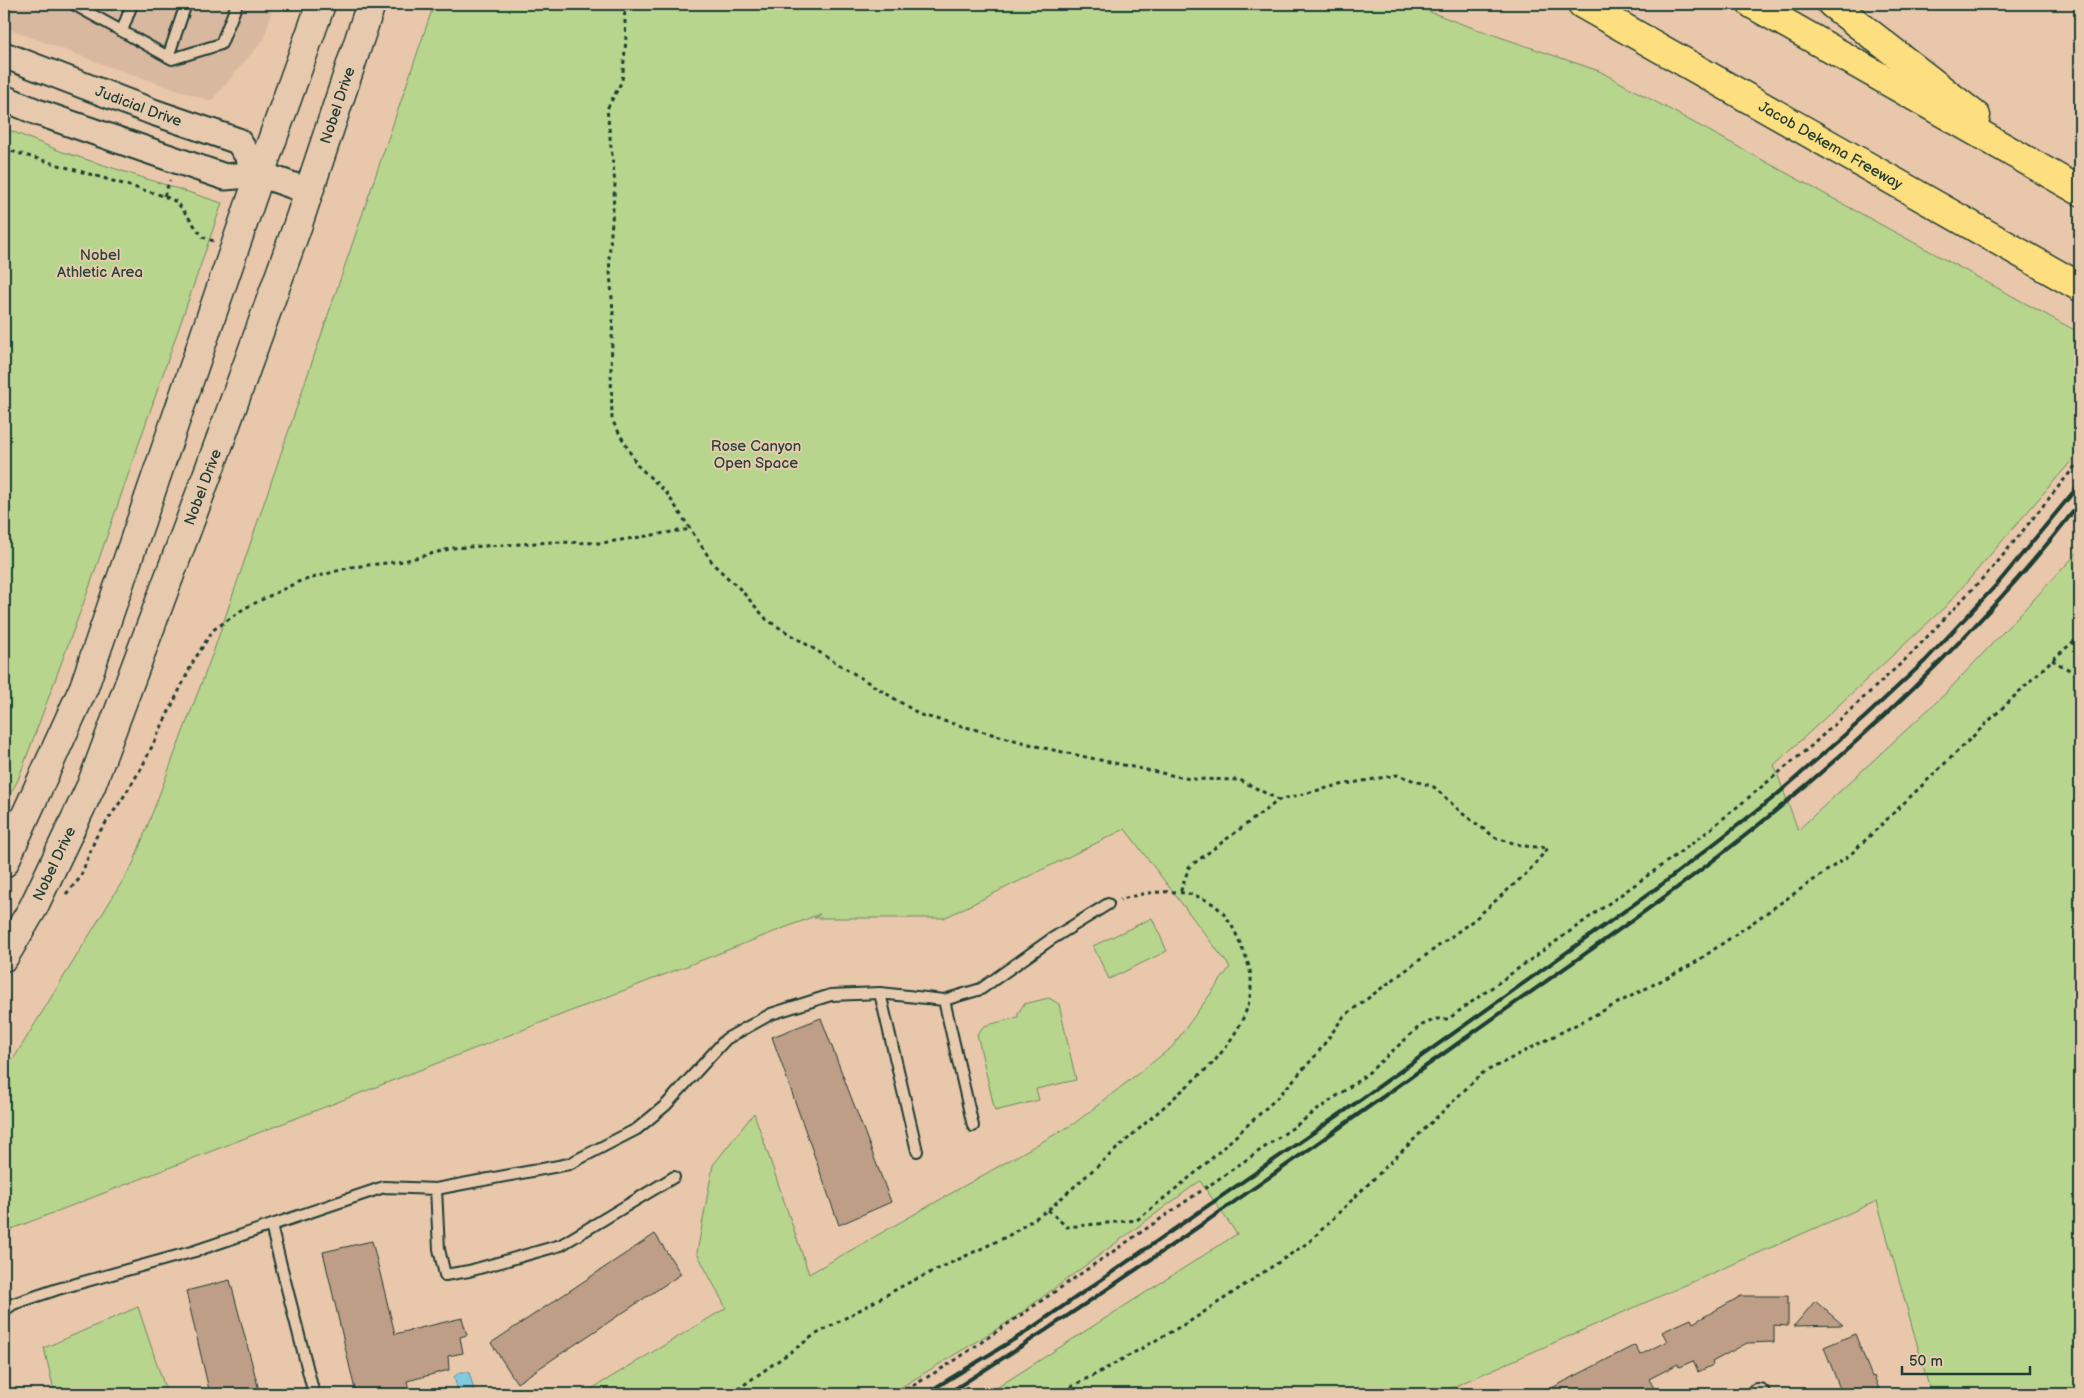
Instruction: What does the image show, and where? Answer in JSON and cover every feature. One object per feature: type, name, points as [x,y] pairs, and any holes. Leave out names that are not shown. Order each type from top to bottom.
[{"type":"highway","name":"Jacob Dekema Freeway","points":[[1582,4],[2073,283]]},
{"type":"highway","points":[[1752,4],[2080,191]]},
{"type":"highway","points":[[1832,4],[2054,177]]},
{"type":"main road","points":[[4,863],[84,687],[260,174],[321,4]]},
{"type":"main road","name":"Nobel Drive","points":[[4,956],[33,908],[91,786],[221,438],[308,191],[371,4]]},
{"type":"street","name":"Judicial Drive","points":[[4,55],[153,112],[238,141],[260,174]]},
{"type":"street","points":[[4,98],[37,112],[225,177],[260,174],[308,191]]},
{"type":"lane","points":[[73,4],[172,60],[222,44],[237,4]]},
{"type":"lane","points":[[122,31],[132,4]]},
{"type":"lane","points":[[168,57],[186,4]]},
{"type":"lane","points":[[4,1311],[12,1304],[195,1250],[384,1187],[436,1189],[569,1164],[637,1129],[666,1105],[726,1039],[771,1014],[831,995],[880,993],[944,1000],[981,989],[1050,940],[1108,904]]},
{"type":"lane","points":[[880,993],[917,1151]]},
{"type":"lane","points":[[944,1000],[973,1126]]},
{"type":"lane","points":[[436,1189],[439,1249],[444,1275],[469,1271],[561,1245],[674,1177]]},
{"type":"lane","points":[[271,1226],[314,1394]]},
{"type":"path","points":[[624,4],[626,40],[622,81],[607,109],[615,184],[610,258],[613,312],[612,420],[638,465],[666,492],[714,565],[741,590],[767,620],[921,715],[1044,748],[1137,768],[1190,778],[1240,780],[1279,800]]},
{"type":"path","points":[[4,149],[164,196],[177,202],[203,237],[235,249]]},
{"type":"path","points":[[164,196],[170,180]]},
{"type":"path","points":[[899,1394],[951,1364],[1294,1127],[1366,1075],[1420,1026],[1436,1019],[1448,1019],[1697,840],[1810,747],[1909,656],[1996,564],[2080,460]]},
{"type":"path","points":[[63,897],[80,878],[96,837],[122,802],[142,767],[198,654],[213,630],[245,608],[298,582],[351,567],[404,561],[453,548],[552,542],[602,543],[691,529]]},
{"type":"path","points":[[4,613],[4,645]]},
{"type":"path","points":[[1056,1394],[1096,1374],[1192,1320],[1309,1242],[1481,1074],[1693,964],[1850,854],[2052,660],[2080,636]]},
{"type":"path","points":[[2052,660],[2080,676]]},
{"type":"path","points":[[1048,1210],[1066,1227],[1137,1220],[1200,1169],[1278,1098],[1317,1054],[1344,1016],[1474,919],[1528,872],[1548,848],[1524,846],[1496,838],[1463,814],[1434,788],[1397,775],[1335,786],[1279,800],[1189,867],[1180,893]]},
{"type":"path","points":[[731,1394],[813,1336],[906,1284],[1008,1236],[1048,1210],[1213,1062],[1231,1041],[1246,1012],[1252,986],[1250,968],[1236,932],[1227,918],[1207,900],[1180,893],[1147,892],[1108,904]]},
{"type":"shaded area","points":[[4,4],[274,4],[264,39],[211,101],[110,67],[4,27]]},
{"type":"green space","name":"Rose Canyon Open Space","points":[[434,4],[1410,4],[1599,71],[2080,333],[2080,451],[1946,606],[1774,765],[1798,830],[1945,694],[2080,550],[2080,1394],[1931,1394],[1877,1201],[1437,1394],[987,1394],[1237,1234],[1200,1181],[1010,1321],[890,1394],[583,1394],[726,1308],[697,1253],[713,1165],[754,1113],[809,1274],[1075,1123],[1172,1047],[1230,967],[1125,829],[944,918],[814,918],[820,914],[4,1232],[4,1066],[14,1058],[133,864],[214,650]]},
{"type":"green space","name":"Nobel Athletic Area","points":[[4,128],[60,151],[222,203],[89,588],[18,780],[4,805]]},
{"type":"green space","points":[[1152,918],[1167,951],[1109,979],[1093,946]]},
{"type":"green space","points":[[1049,998],[1059,1004],[1076,1080],[1036,1089],[1039,1100],[995,1111],[977,1034],[984,1026],[1018,1017],[1018,1013],[1024,1004]]},
{"type":"green space","points":[[138,1307],[167,1394],[55,1394],[44,1348]]},
{"type":"water","points":[[460,1372],[469,1372],[475,1394],[459,1394],[454,1377]]},
{"type":"building","points":[[821,1018],[891,1202],[839,1225],[772,1037]]},
{"type":"building","points":[[655,1234],[681,1274],[517,1383],[491,1343]]},
{"type":"building","points":[[372,1241],[395,1334],[462,1318],[467,1335],[460,1337],[463,1353],[448,1356],[449,1370],[407,1381],[410,1394],[356,1394],[323,1252]]},
{"type":"building","points":[[230,1280],[260,1394],[210,1394],[186,1291]]},
{"type":"building","points":[[1741,1296],[1788,1296],[1788,1326],[1774,1325],[1774,1342],[1747,1343],[1712,1362],[1713,1365],[1698,1372],[1693,1361],[1679,1367],[1678,1364],[1649,1379],[1657,1394],[1540,1394],[1635,1345],[1640,1355],[1667,1341],[1662,1332],[1691,1319],[1693,1323]]},
{"type":"building","points":[[1815,1301],[1843,1325],[1794,1326]]},
{"type":"building","points":[[1855,1334],[1881,1394],[1842,1394],[1824,1347]]},
{"type":"railway","points":[[925,1394],[1023,1334],[1346,1110],[1661,885],[1773,798],[1925,661],[1999,582],[2080,484]]},
{"type":"railway","points":[[947,1394],[1141,1267],[1701,870],[1779,808],[1900,701],[2012,586],[2080,503]]}]
